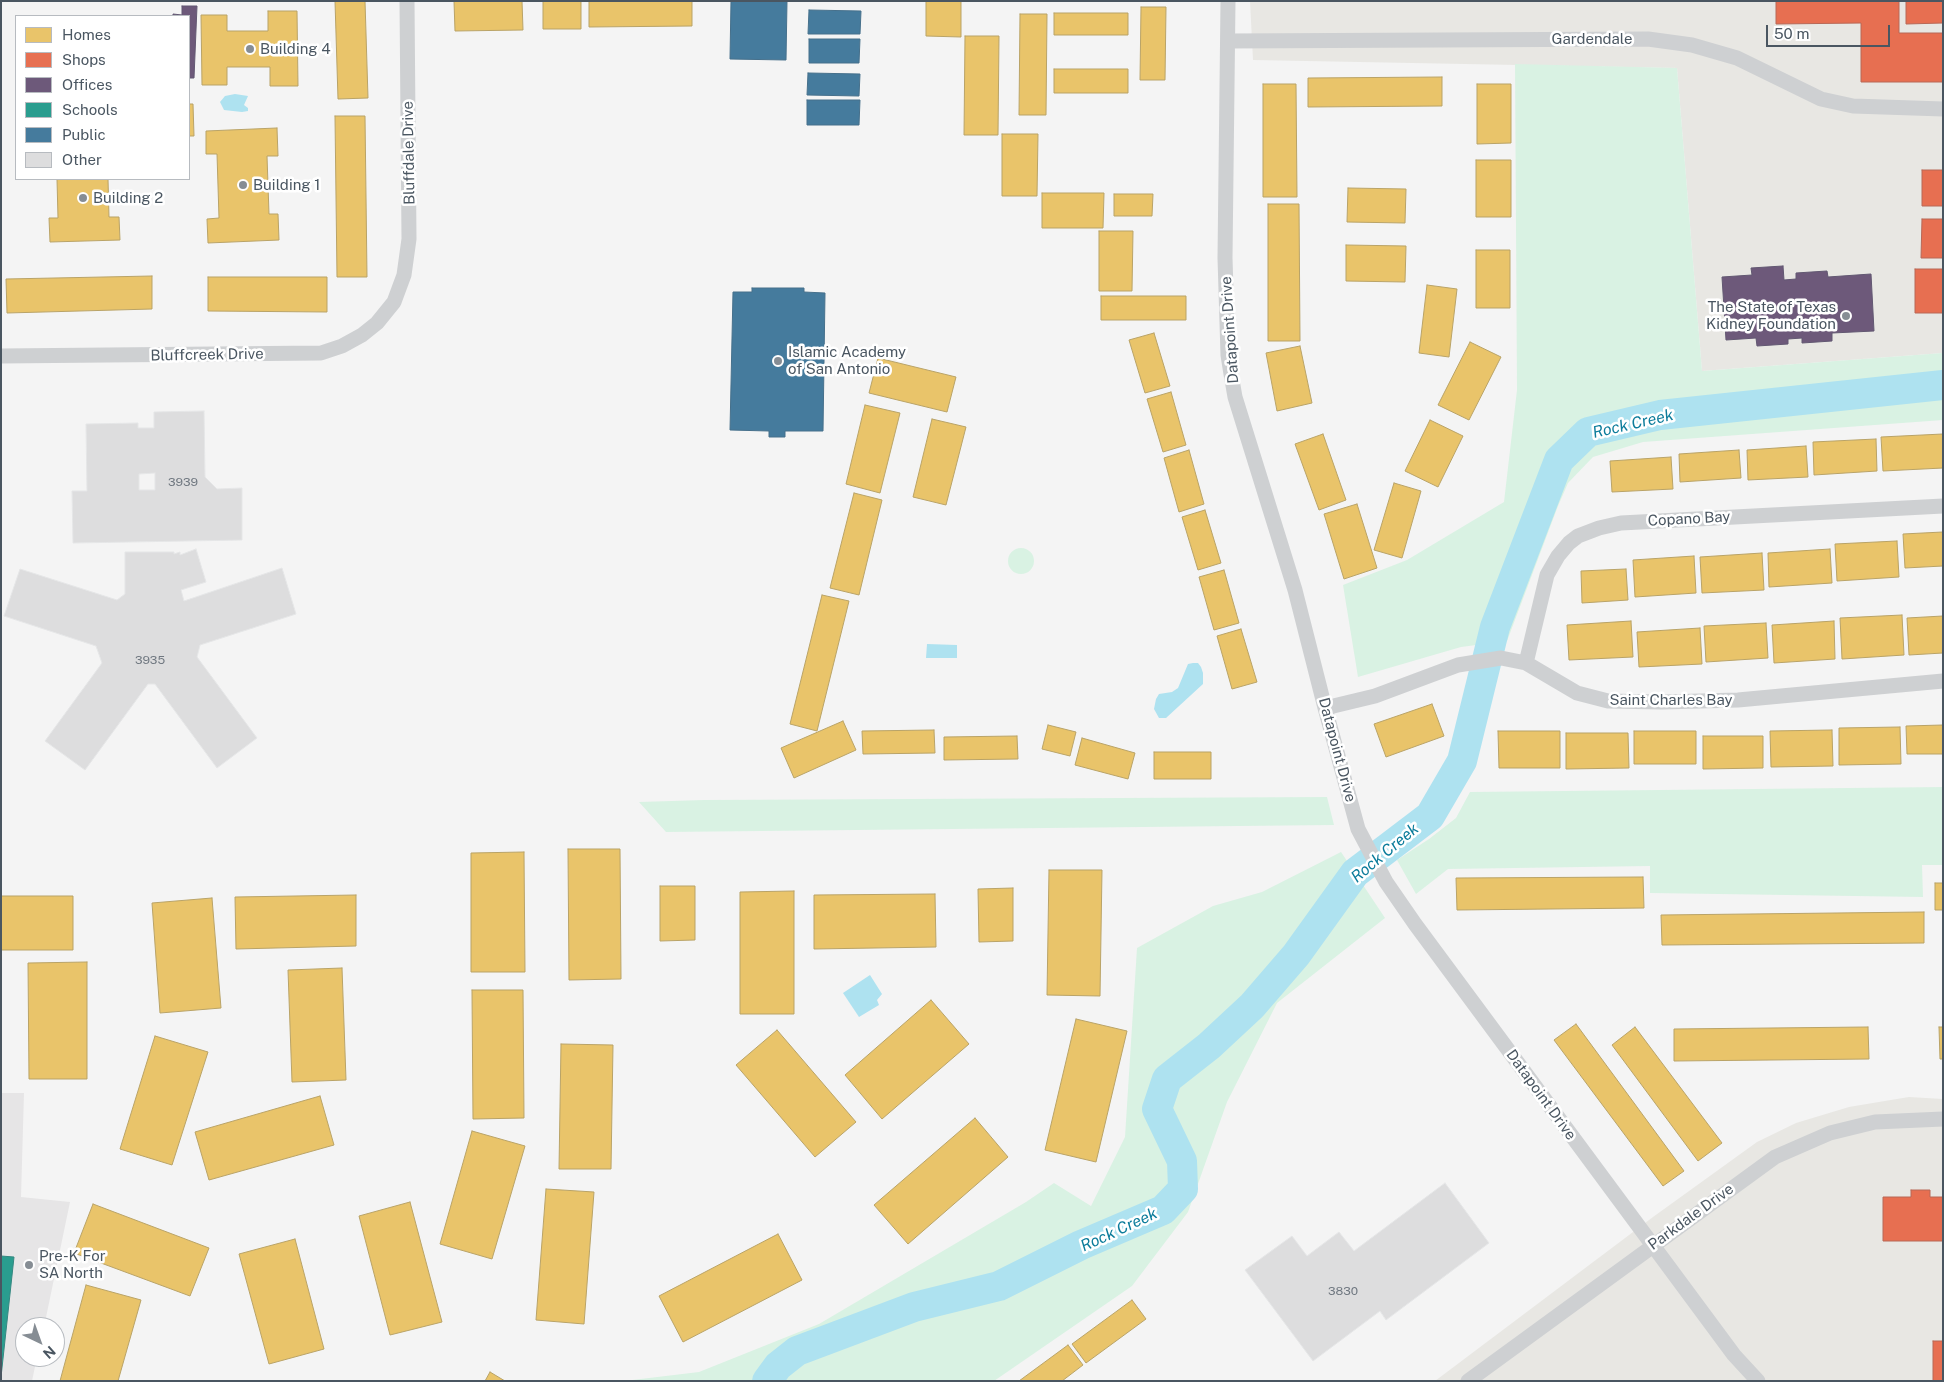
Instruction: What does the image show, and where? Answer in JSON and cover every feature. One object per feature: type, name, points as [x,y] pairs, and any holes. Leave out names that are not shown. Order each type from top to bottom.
[{"type":"street","name":"Bluffdale Drive","points":[[394,302],[404,275],[410,239],[407,1]]},
{"type":"street","name":"Datapoint Drive","points":[[1228,1],[1225,258],[1228,356],[1235,397],[1295,590],[1325,708],[1355,818],[1363,840],[1386,882],[1566,1130],[1734,1356],[1758,1381]]},
{"type":"street","name":"Gardendale","points":[[1228,41],[1648,39],[1692,45],[1737,58],[1821,98],[1837,102],[1862,107],[1943,109]]},
{"type":"street","name":"Bluffcreek Drive","points":[[1,356],[321,353],[342,346],[362,336],[394,302]]},
{"type":"street","name":"Copano Bay","points":[[1526,663],[1547,575],[1558,556],[1578,536],[1621,523],[1943,506]]},
{"type":"street","name":"Saint Charles Bay","points":[[1325,708],[1375,696],[1458,666],[1501,658],[1526,663],[1577,693],[1608,701],[1738,700],[1943,681]]},
{"type":"street","name":"Parkdale Drive","points":[[1468,1381],[1775,1157],[1830,1133],[1875,1122],[1943,1119]]},
{"type":"shaded area","points":[[1250,1],[1943,1],[1943,353],[1702,371],[1677,68],[1253,60]]},
{"type":"shaded area","name":"Pre-K For SA North","points":[[1,1093],[24,1093],[21,1197],[70,1202],[46,1317],[15,1317],[15,1367],[35,1367],[32,1381],[1,1381]]},
{"type":"shaded area","points":[[1909,1097],[1943,1099],[1943,1381],[1435,1381],[1653,1217],[1757,1142],[1796,1123],[1849,1107]]},
{"type":"green space","points":[[1515,64],[1677,68],[1702,371],[1943,353],[1943,420],[1643,442],[1593,457],[1568,483],[1507,641],[1461,647],[1358,677],[1343,585],[1407,560],[1504,502],[1517,390]]},
{"type":"green space","points":[[1021,548],[1030,552],[1034,561],[1030,570],[1021,574],[1012,570],[1008,561],[1012,552]]},
{"type":"green space","points":[[1943,787],[1943,865],[1922,865],[1923,897],[1650,893],[1650,866],[1448,869],[1416,894],[1397,860],[1456,818],[1470,792]]},
{"type":"green space","points":[[1327,797],[1334,825],[666,832],[639,802],[704,800]]},
{"type":"green space","points":[[1341,852],[1385,918],[1277,1003],[1227,1102],[1188,1212],[1132,1286],[994,1381],[624,1381],[699,1372],[819,1324],[1026,1202],[1054,1183],[1091,1206],[1125,1137],[1137,948],[1213,906],[1262,892]]},
{"type":"water","points":[[235,94],[248,96],[244,105],[248,108],[248,111],[224,110],[220,102],[225,96]]},
{"type":"water","points":[[927,644],[957,645],[957,658],[926,658]]},
{"type":"water","points":[[1198,663],[1201,667],[1203,684],[1166,718],[1159,718],[1154,709],[1159,694],[1172,692],[1178,688],[1188,664]]},
{"type":"water","points":[[870,975],[882,994],[877,1000],[879,1005],[859,1017],[843,993]]},
{"type":"building: Homes","points":[[335,1],[365,1],[368,98],[338,99]]},
{"type":"building: Homes","points":[[454,1],[522,1],[523,30],[455,31]]},
{"type":"building: Homes","points":[[543,1],[581,1],[581,29],[543,29]]},
{"type":"building: Homes","points":[[589,1],[692,1],[692,26],[589,27]]},
{"type":"building: Homes","points":[[926,1],[961,1],[961,37],[926,36]]},
{"type":"building: Homes","points":[[1141,7],[1166,7],[1165,80],[1140,80]]},
{"type":"building: Homes","name":"Building 4","points":[[268,11],[297,11],[298,86],[270,86],[270,67],[227,67],[227,85],[202,85],[201,15],[227,15],[227,31],[268,31]]},
{"type":"building: Homes","points":[[1054,13],[1128,13],[1128,35],[1054,35]]},
{"type":"building: Homes","points":[[1020,14],[1047,14],[1046,115],[1019,115]]},
{"type":"building: Homes","points":[[965,36],[999,36],[998,135],[964,135]]},
{"type":"building: Homes","points":[[1054,69],[1128,69],[1128,93],[1054,93]]},
{"type":"building: Homes","points":[[1442,77],[1442,106],[1308,107],[1308,78]]},
{"type":"building: Homes","points":[[1263,84],[1296,84],[1297,197],[1263,197]]},
{"type":"building: Homes","points":[[1477,84],[1511,84],[1511,143],[1477,144]]},
{"type":"building: Homes","points":[[190,104],[193,104],[194,136],[190,136]]},
{"type":"building: Homes","points":[[335,116],[365,116],[367,277],[337,277]]},
{"type":"building: Homes","name":"Building 1","points":[[277,128],[278,156],[267,156],[269,214],[278,214],[279,240],[208,243],[207,219],[219,218],[217,154],[206,154],[206,131]]},
{"type":"building: Homes","points":[[1002,134],[1038,134],[1037,196],[1002,196]]},
{"type":"building: Homes","points":[[1476,160],[1511,160],[1511,217],[1476,217]]},
{"type":"building: Homes","name":"Building 2","points":[[57,180],[108,180],[109,217],[119,217],[120,240],[50,242],[49,218],[58,218]]},
{"type":"building: Homes","points":[[1348,188],[1406,189],[1405,223],[1347,222]]},
{"type":"building: Homes","points":[[1042,193],[1104,193],[1103,228],[1042,228]]},
{"type":"building: Homes","points":[[1114,194],[1153,194],[1152,216],[1114,216]]},
{"type":"building: Homes","points":[[1268,204],[1299,204],[1300,341],[1268,341]]},
{"type":"building: Homes","points":[[1099,231],[1133,231],[1132,291],[1099,291]]},
{"type":"building: Homes","points":[[1346,245],[1406,246],[1405,282],[1346,281]]},
{"type":"building: Homes","points":[[1476,250],[1510,250],[1510,308],[1476,308]]},
{"type":"building: Homes","points":[[152,276],[152,309],[7,313],[6,279]]},
{"type":"building: Homes","points":[[208,277],[327,277],[327,312],[208,311]]},
{"type":"building: Homes","points":[[1427,285],[1457,289],[1449,357],[1419,353]]},
{"type":"building: Homes","points":[[1101,296],[1186,296],[1186,320],[1101,320]]},
{"type":"building: Homes","points":[[1154,333],[1170,386],[1145,393],[1129,340]]},
{"type":"building: Homes","points":[[1470,342],[1501,357],[1469,420],[1438,405]]},
{"type":"building: Homes","points":[[1300,346],[1312,403],[1277,411],[1266,353]]},
{"type":"building: Homes","points":[[878,358],[956,377],[947,412],[869,393]]},
{"type":"building: Homes","points":[[1171,392],[1186,445],[1163,452],[1147,399]]},
{"type":"building: Homes","points":[[865,405],[900,413],[880,493],[846,484]]},
{"type":"building: Homes","points":[[932,419],[966,427],[946,505],[913,497]]},
{"type":"building: Homes","points":[[1430,420],[1463,436],[1438,487],[1405,471]]},
{"type":"building: Homes","points":[[1323,434],[1346,500],[1319,510],[1295,444]]},
{"type":"building: Homes","points":[[1943,434],[1943,468],[1883,471],[1881,437]]},
{"type":"building: Homes","points":[[1876,439],[1877,471],[1814,475],[1813,442]]},
{"type":"building: Homes","points":[[1806,446],[1808,477],[1748,480],[1747,450]]},
{"type":"building: Homes","points":[[1189,450],[1204,504],[1179,512],[1164,458]]},
{"type":"building: Homes","points":[[1739,450],[1741,478],[1680,482],[1679,454]]},
{"type":"building: Homes","points":[[1671,457],[1673,489],[1612,492],[1610,461]]},
{"type":"building: Homes","points":[[1394,483],[1421,491],[1402,558],[1374,550]]},
{"type":"building: Homes","points":[[854,493],[882,500],[859,595],[830,588]]},
{"type":"building: Homes","points":[[1357,504],[1377,568],[1344,579],[1324,514]]},
{"type":"building: Homes","points":[[1205,510],[1221,563],[1198,570],[1182,517]]},
{"type":"building: Homes","points":[[1943,532],[1943,566],[1905,568],[1903,534]]},
{"type":"building: Homes","points":[[1897,541],[1899,577],[1837,581],[1835,544]]},
{"type":"building: Homes","points":[[1830,549],[1832,583],[1769,587],[1768,553]]},
{"type":"building: Homes","points":[[1762,553],[1764,590],[1702,593],[1700,557]]},
{"type":"building: Homes","points":[[1694,556],[1696,593],[1635,597],[1633,560]]},
{"type":"building: Homes","points":[[1626,569],[1628,600],[1582,603],[1581,571]]},
{"type":"building: Homes","points":[[1224,570],[1239,623],[1214,630],[1199,577]]},
{"type":"building: Homes","points":[[822,595],[849,601],[817,731],[790,724]]},
{"type":"building: Homes","points":[[1902,615],[1904,655],[1842,659],[1840,618]]},
{"type":"building: Homes","points":[[1943,616],[1943,653],[1909,655],[1907,618]]},
{"type":"building: Homes","points":[[1631,621],[1633,657],[1569,660],[1567,625]]},
{"type":"building: Homes","points":[[1834,621],[1835,659],[1774,663],[1772,625]]},
{"type":"building: Homes","points":[[1766,623],[1768,658],[1706,662],[1704,626]]},
{"type":"building: Homes","points":[[1700,628],[1702,664],[1639,667],[1637,632]]},
{"type":"building: Homes","points":[[1241,629],[1257,682],[1232,689],[1217,636]]},
{"type":"building: Homes","points":[[1432,704],[1444,736],[1386,757],[1374,724]]},
{"type":"building: Homes","points":[[843,721],[856,750],[794,778],[781,748]]},
{"type":"building: Homes","points":[[1048,725],[1076,732],[1070,756],[1042,749]]},
{"type":"building: Homes","points":[[1943,725],[1943,754],[1907,754],[1906,726]]},
{"type":"building: Homes","points":[[1900,727],[1901,764],[1839,765],[1839,728]]},
{"type":"building: Homes","points":[[934,730],[935,753],[863,754],[862,731]]},
{"type":"building: Homes","points":[[1832,730],[1833,766],[1771,767],[1770,731]]},
{"type":"building: Homes","points":[[1498,731],[1560,731],[1560,768],[1499,768]]},
{"type":"building: Homes","points":[[1634,731],[1696,731],[1696,764],[1634,764]]},
{"type":"building: Homes","points":[[1566,733],[1628,733],[1629,768],[1566,769]]},
{"type":"building: Homes","points":[[1017,736],[1018,759],[944,760],[944,737]]},
{"type":"building: Homes","points":[[1703,736],[1763,736],[1763,768],[1703,769]]},
{"type":"building: Homes","points":[[1082,738],[1135,753],[1128,779],[1075,765]]},
{"type":"building: Homes","points":[[1154,752],[1211,752],[1211,779],[1154,779]]},
{"type":"building: Homes","points":[[568,849],[620,849],[621,979],[569,980]]},
{"type":"building: Homes","points":[[524,852],[525,972],[471,972],[471,853]]},
{"type":"building: Homes","points":[[1049,870],[1102,870],[1100,996],[1047,995]]},
{"type":"building: Homes","points":[[1643,877],[1644,908],[1457,910],[1456,878]]},
{"type":"building: Homes","points":[[1935,883],[1943,883],[1943,910],[1935,910]]},
{"type":"building: Homes","points":[[660,886],[695,886],[695,940],[660,941]]},
{"type":"building: Homes","points":[[1013,888],[1013,941],[979,942],[978,889]]},
{"type":"building: Homes","points":[[794,891],[794,1014],[740,1014],[740,892]]},
{"type":"building: Homes","points":[[935,894],[936,947],[814,949],[814,895]]},
{"type":"building: Homes","points":[[356,895],[356,946],[236,949],[235,897]]},
{"type":"building: Homes","points":[[1,896],[73,896],[73,950],[1,950]]},
{"type":"building: Homes","points":[[212,898],[221,1008],[160,1013],[152,903]]},
{"type":"building: Homes","points":[[1924,912],[1924,943],[1662,945],[1661,915]]},
{"type":"building: Homes","points":[[87,962],[87,1079],[29,1079],[28,963]]},
{"type":"building: Homes","points":[[342,968],[346,1080],[292,1082],[288,970]]},
{"type":"building: Homes","points":[[472,990],[523,990],[524,1118],[473,1119]]},
{"type":"building: Homes","points":[[931,1000],[969,1044],[882,1119],[845,1075]]},
{"type":"building: Homes","points":[[1076,1019],[1127,1031],[1096,1162],[1045,1150]]},
{"type":"building: Homes","points":[[1576,1024],[1684,1171],[1663,1186],[1554,1040]]},
{"type":"building: Homes","points":[[1635,1027],[1722,1143],[1698,1161],[1612,1045]]},
{"type":"building: Homes","points":[[1868,1027],[1869,1059],[1674,1061],[1674,1029]]},
{"type":"building: Homes","points":[[1939,1027],[1943,1027],[1943,1059],[1940,1059]]},
{"type":"building: Homes","points":[[777,1030],[856,1122],[815,1157],[736,1065]]},
{"type":"building: Homes","points":[[155,1036],[208,1052],[172,1165],[120,1149]]},
{"type":"building: Homes","points":[[561,1044],[613,1045],[611,1169],[559,1169]]},
{"type":"building: Homes","points":[[320,1096],[334,1145],[209,1180],[195,1132]]},
{"type":"building: Homes","points":[[975,1118],[1008,1157],[908,1244],[874,1205]]},
{"type":"building: Homes","points":[[472,1131],[525,1146],[492,1259],[440,1244]]},
{"type":"building: Homes","points":[[546,1189],[594,1192],[584,1324],[536,1320]]},
{"type":"building: Homes","points":[[410,1202],[442,1322],[390,1335],[359,1216]]},
{"type":"building: Homes","points":[[93,1204],[209,1248],[190,1296],[74,1253]]},
{"type":"building: Homes","points":[[778,1234],[802,1280],[683,1342],[659,1296]]},
{"type":"building: Homes","points":[[295,1239],[324,1349],[269,1364],[239,1254]]},
{"type":"building: Homes","points":[[86,1285],[141,1300],[118,1381],[60,1381]]},
{"type":"building: Homes","points":[[1132,1300],[1146,1319],[1086,1363],[1072,1344]]},
{"type":"building: Homes","points":[[1068,1345],[1083,1365],[1062,1381],[1019,1381]]},
{"type":"building: Homes","points":[[490,1372],[505,1381],[485,1381]]},
{"type":"building: Shops","points":[[1776,1],[1899,1],[1899,33],[1943,33],[1943,82],[1861,82],[1861,23],[1776,24]]},
{"type":"building: Shops","points":[[1906,1],[1943,1],[1943,23],[1906,24]]},
{"type":"building: Shops","points":[[1922,170],[1943,170],[1943,206],[1922,206]]},
{"type":"building: Shops","points":[[1922,219],[1943,219],[1943,258],[1921,258]]},
{"type":"building: Shops","points":[[1915,269],[1943,269],[1943,313],[1915,313]]},
{"type":"building: Shops","points":[[1911,1190],[1930,1190],[1930,1197],[1943,1197],[1943,1241],[1883,1241],[1883,1197],[1911,1197]]},
{"type":"building: Shops","points":[[1933,1341],[1943,1341],[1943,1381],[1933,1381]]},
{"type":"building: Offices","points":[[182,6],[197,6],[194,78],[190,78],[190,15],[182,15]]},
{"type":"building: Offices","points":[[1783,266],[1784,280],[1796,279],[1796,273],[1827,271],[1828,277],[1871,274],[1874,331],[1832,333],[1832,341],[1802,343],[1802,338],[1788,339],[1788,344],[1757,346],[1756,338],[1726,340],[1722,277],[1752,275],[1751,268]]},
{"type":"building: Schools","points":[[1,1256],[14,1257],[1,1377]]},
{"type":"building: Public","points":[[731,1],[787,1],[786,60],[730,59]]},
{"type":"building: Public","points":[[809,10],[861,11],[860,34],[808,34]]},
{"type":"building: Public","points":[[809,39],[860,39],[859,63],[809,63]]},
{"type":"building: Public","points":[[808,73],[860,74],[859,96],[807,95]]},
{"type":"building: Public","points":[[807,100],[860,100],[859,125],[807,125]]},
{"type":"building: Public","name":"Islamic Academy of San Antonio","points":[[752,288],[804,288],[804,292],[825,293],[823,431],[785,431],[785,437],[769,437],[769,431],[730,430],[733,292],[752,292]]},
{"type":"building: Other","points":[[204,411],[205,477],[217,489],[242,488],[242,540],[73,543],[72,491],[87,491],[86,424],[138,423],[138,428],[154,428],[154,412]],"holes":[[[155,473],[155,490],[139,490],[139,474]]]},
{"type":"building: Other","points":[[196,549],[206,582],[181,590],[184,601],[282,568],[296,614],[200,645],[197,657],[257,738],[217,768],[155,684],[148,684],[85,770],[45,741],[102,663],[96,646],[4,616],[20,569],[117,600],[125,594],[125,552],[174,552],[174,554],[180,552],[180,555]]},
{"type":"building: Other","points":[[1445,1183],[1489,1243],[1386,1320],[1380,1311],[1313,1361],[1245,1270],[1292,1236],[1307,1256],[1339,1232],[1354,1251]]},
{"type":"waterway","name":"Rock Creek","points":[[767,1381],[778,1366],[797,1351],[914,1307],[999,1286],[1081,1245],[1163,1210],[1183,1189],[1182,1161],[1157,1109],[1167,1079],[1209,1046],[1252,1006],[1296,955],[1355,873],[1430,816],[1462,761],[1495,627],[1559,460],[1588,432],[1660,415],[1943,385]]},
{"type":"place","name":"Building 4","points":[[250,49]]},
{"type":"place","name":"Building 1","points":[[243,185]]},
{"type":"place","name":"Building 2","points":[[83,198]]},
{"type":"place","name":"The State of Texas Kidney Foundation","points":[[1846,316]]},
{"type":"place","name":"Islamic Academy of San Antonio","points":[[778,361]]},
{"type":"place","name":"Pre-K For SA North","points":[[29,1265]]}]
